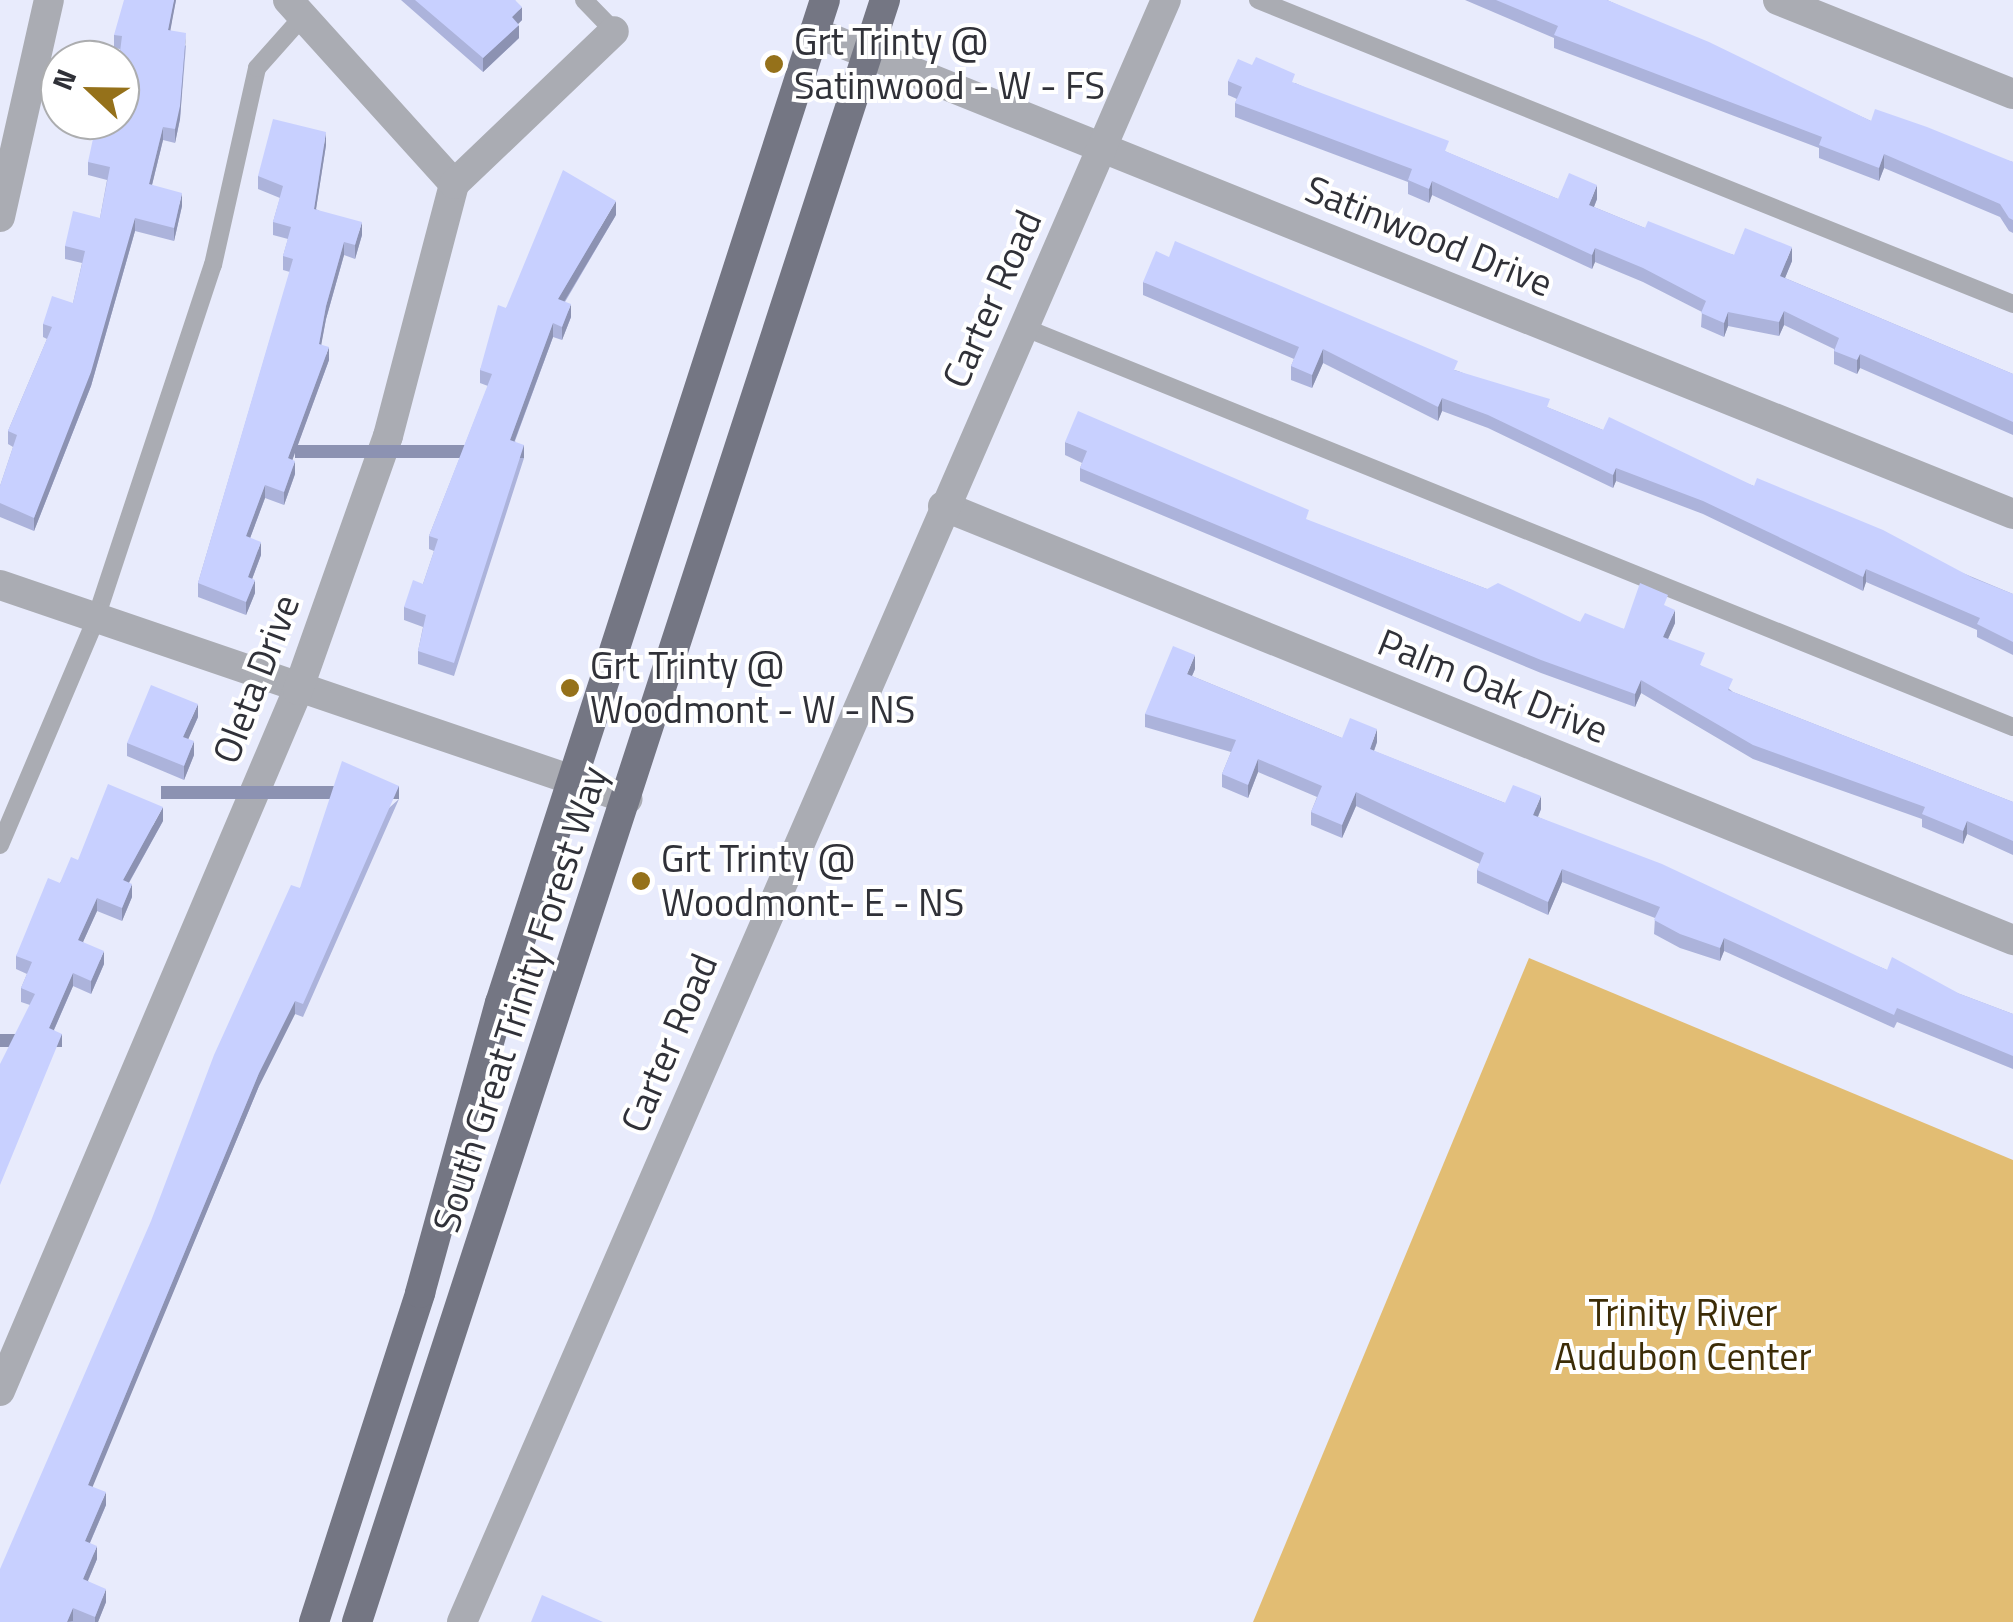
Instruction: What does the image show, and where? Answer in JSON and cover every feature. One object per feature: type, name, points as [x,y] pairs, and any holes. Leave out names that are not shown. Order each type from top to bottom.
[{"type":"main road","name":"South Great Trinity Forest Way","points":[[314,1622],[574,782],[825,0]]},
{"type":"main road","name":"South Great Trinity Forest Way","points":[[357,1622],[628,800],[885,0]]},
{"type":"street","points":[[0,217],[49,0]]},
{"type":"street","name":"Carter Road","points":[[462,1622],[942,506],[1166,0]]},
{"type":"street","points":[[1778,0],[2013,94]]},
{"type":"street","points":[[296,8],[454,184],[614,31]]},
{"type":"street","name":"Satinwood Drive","points":[[814,32],[2013,514]]},
{"type":"street","name":"Oleta Drive","points":[[0,1391],[298,690],[388,436],[454,184]]},
{"type":"street","name":"Palm Oak Drive","points":[[942,506],[2013,940]]},
{"type":"street","points":[[0,585],[95,621],[628,800]]},
{"type":"lane","points":[[584,0],[614,31]]},
{"type":"lane","points":[[1258,0],[2013,304]]},
{"type":"lane","points":[[0,845],[95,621],[213,265],[257,68],[296,8]]},
{"type":"lane","points":[[1022,327],[2013,728]]},
{"type":"green space","name":"Trinity River Audubon Center","points":[[1529,958],[2013,1160],[2013,1622],[1253,1622]]},
{"type":"building","points":[[124,0],[174,0],[168,30],[186,33],[180,106],[175,129],[163,127],[149,184],[182,193],[174,228],[135,218],[91,372],[34,518],[0,503],[0,486],[17,435],[8,431],[52,327],[43,324],[52,296],[73,303],[85,251],[65,246],[73,211],[100,218],[110,167],[88,162],[93,140],[140,140],[140,40],[122,40],[122,36],[114,35]]},
{"type":"building","points":[[415,0],[515,0],[522,7],[512,17],[519,25],[483,58]]},
{"type":"building","points":[[1496,0],[1607,0],[1709,42],[1871,121],[1875,109],[2013,162],[2013,220],[2000,204],[1884,154],[1879,168],[1819,145],[1822,137],[1554,35],[1558,26]]},
{"type":"building","points":[[1256,57],[1295,74],[1292,82],[1449,141],[1445,151],[1558,199],[1569,173],[1597,185],[1589,205],[1645,228],[1648,221],[1734,255],[1745,228],[1792,247],[1780,276],[2013,374],[2013,422],[1860,354],[1857,360],[1834,351],[1839,338],[1784,311],[1779,322],[1728,312],[1724,323],[1701,313],[1706,301],[1643,268],[1595,248],[1592,255],[1432,181],[1429,189],[1408,180],[1412,169],[1235,103],[1242,87],[1228,81],[1238,59],[1252,65]]},
{"type":"building","points":[[273,119],[326,132],[314,209],[362,222],[355,245],[344,242],[319,344],[329,347],[288,458],[295,461],[284,492],[265,485],[246,536],[261,542],[248,577],[255,580],[246,602],[198,583],[293,259],[283,256],[291,227],[273,222],[283,186],[258,176]]},
{"type":"building","points":[[563,170],[616,201],[558,299],[571,304],[562,327],[553,323],[510,440],[524,445],[454,663],[418,651],[426,615],[404,607],[413,580],[423,584],[438,539],[429,536],[492,374],[480,370],[498,305],[506,308]]},
{"type":"building","points":[[1175,241],[1458,361],[1454,370],[1550,399],[1547,407],[1603,430],[1609,417],[1754,486],[1757,478],[1883,530],[1973,578],[2013,594],[2013,642],[1977,624],[1980,618],[1866,569],[1863,577],[1703,501],[1616,468],[1613,475],[1488,415],[1442,398],[1438,407],[1323,349],[1312,375],[1291,366],[1299,347],[1143,282],[1156,251],[1169,257]]},
{"type":"building","points":[[1078,411],[1309,510],[1306,519],[1487,589],[1498,583],[1580,622],[1585,613],[1624,629],[1640,583],[1668,595],[1664,605],[1675,610],[1663,637],[1705,653],[1700,665],[1733,679],[1728,690],[2013,802],[2013,841],[1967,821],[1963,831],[1922,814],[1925,807],[1753,745],[1641,680],[1635,694],[1541,660],[1080,468],[1087,451],[1065,442]]},
{"type":"building","points":[[1173,646],[1195,655],[1187,674],[1342,738],[1350,718],[1377,729],[1370,749],[1505,803],[1513,785],[1541,796],[1533,815],[1662,864],[1887,970],[1892,957],[1960,994],[2013,1014],[2013,1056],[1897,1008],[1894,1015],[1724,938],[1720,948],[1680,934],[1654,920],[1660,907],[1562,869],[1548,902],[1477,870],[1484,853],[1356,792],[1342,825],[1311,812],[1322,786],[1258,759],[1248,785],[1222,774],[1236,740],[1145,714]]},
{"type":"building","points":[[151,685],[198,704],[183,737],[194,741],[184,766],[127,743]]},
{"type":"building","points":[[342,761],[399,786],[303,1004],[295,1001],[259,1073],[88,1485],[106,1492],[85,1541],[97,1546],[83,1579],[106,1589],[95,1617],[73,1608],[67,1622],[0,1622],[0,1569],[151,1221],[214,1055],[291,885],[300,888]]},
{"type":"building","points":[[108,784],[163,807],[123,880],[132,884],[122,908],[97,898],[78,940],[104,951],[91,981],[73,973],[49,1028],[62,1034],[0,1185],[0,1064],[35,994],[21,988],[32,962],[16,956],[48,878],[60,883],[71,857],[78,860]]},
{"type":"building","points":[[542,1595],[603,1622],[531,1622]]},
{"type":"place","name":"Grt Trinty @ Satinwood - W - FS","points":[[774,64]]},
{"type":"place","name":"Grt Trinty @ Woodmont - W - NS","points":[[570,688]]},
{"type":"place","name":"Grt Trinty @ Woodmont- E - NS","points":[[641,881]]}]
